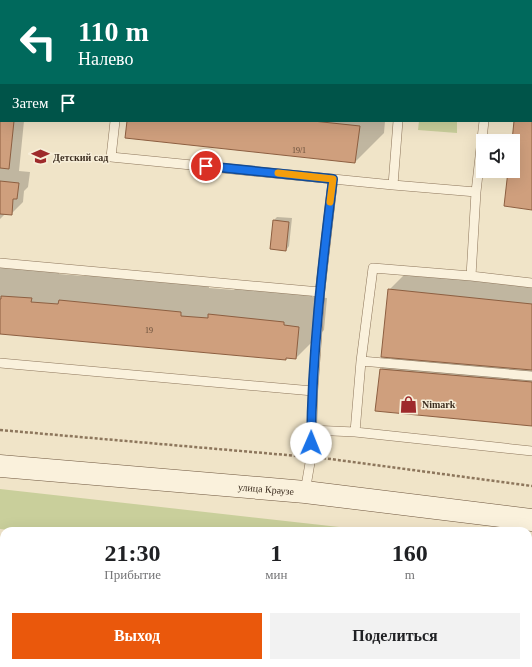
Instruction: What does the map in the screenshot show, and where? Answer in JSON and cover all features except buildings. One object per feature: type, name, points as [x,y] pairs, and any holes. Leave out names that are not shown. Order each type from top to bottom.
[{"type":"main road","name":"улица Краузе","points":[[0,466],[306,492],[532,520]]},
{"type":"lane","points":[[115,122],[111,157],[476,192]]},
{"type":"lane","points":[[393,185],[398,122]]},
{"type":"lane","points":[[471,276],[476,192],[484,122]]},
{"type":"lane","points":[[306,492],[310,457],[320,292],[333,179]]},
{"type":"lane","points":[[0,263],[320,292]]},
{"type":"lane","points":[[355,432],[361,361],[372,268],[471,276],[532,283]]},
{"type":"lane","points":[[361,361],[532,376]]},
{"type":"lane","points":[[0,363],[313,391]]},
{"type":"lane","points":[[311,430],[355,432],[532,451]]},
{"type":"path","points":[[0,430],[310,457],[532,486]]},
{"type":"green space","points":[[419,122],[457,122],[457,133],[418,130]]},
{"type":"green space","points":[[0,489],[339,527],[0,527]]},
{"type":"slow traffic","points":[[278,173],[333,179],[330,202]]},
{"type":"place","name":"Детский сад","points":[[40,157]]},
{"type":"place","name":"Nimark","points":[[409,404]]},
{"type":"route","points":[[206,166],[333,179],[320,292],[311,443]]}]
